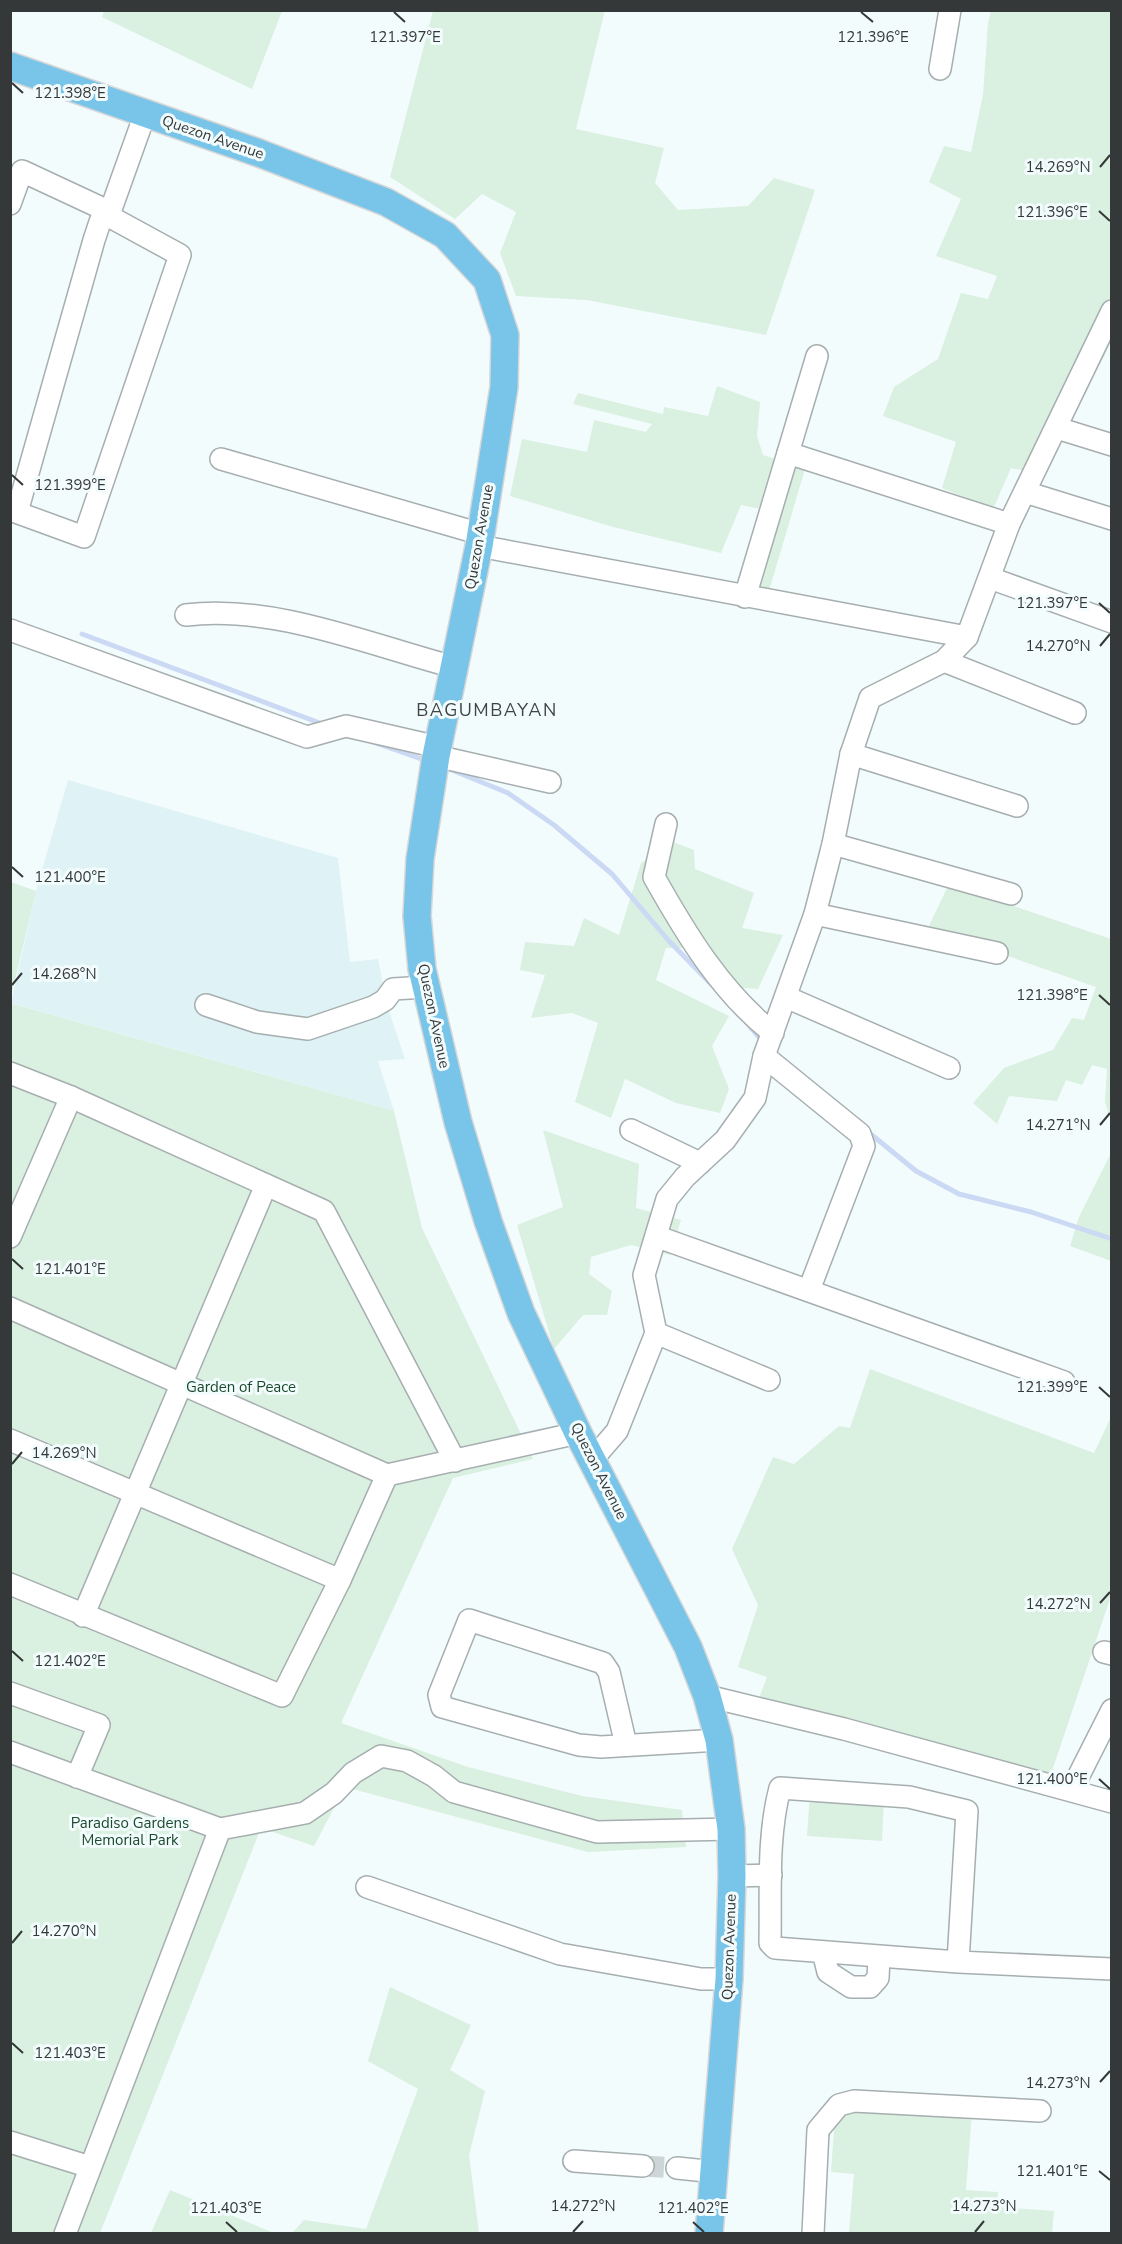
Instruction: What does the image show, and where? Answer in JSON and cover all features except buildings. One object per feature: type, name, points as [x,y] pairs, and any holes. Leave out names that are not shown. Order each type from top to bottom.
[{"type":"main road","name":"Quezon Avenue","points":[[10,66],[259,153],[386,202],[445,235],[487,280],[505,335],[504,387],[480,540],[437,751],[420,859],[417,915],[426,987],[458,1122],[488,1221],[521,1313],[578,1433],[688,1647],[707,1695],[719,1740],[731,1829],[732,1876],[729,1980],[716,2172],[709,2234]]},
{"type":"street","points":[[940,69],[950,10]]},
{"type":"street","points":[[10,204],[22,171],[106,213],[180,255],[84,537],[14,511],[106,213],[146,114]]},
{"type":"street","points":[[592,1460],[617,1431],[656,1332],[644,1275],[658,1237],[668,1199],[700,1163],[725,1140],[755,1098],[764,1056],[815,914],[833,844],[851,754],[870,698],[944,661],[967,637],[1009,524],[1112,311]]},
{"type":"street","points":[[745,597],[817,356]]},
{"type":"street","points":[[1057,428],[1112,445]]},
{"type":"street","points":[[788,453],[1009,524]]},
{"type":"street","points":[[221,459],[480,540],[745,597],[967,637]]},
{"type":"street","points":[[1025,492],[1112,519]]},
{"type":"street","points":[[990,578],[1112,622]]},
{"type":"street","points":[[186,615],[216,612],[246,613],[296,623],[454,667]]},
{"type":"street","points":[[10,630],[307,737],[346,726],[550,782]]},
{"type":"street","points":[[944,661],[1075,713]]},
{"type":"street","points":[[851,754],[1017,806]]},
{"type":"street","points":[[666,824],[654,877],[718,978],[746,1012],[773,1033]]},
{"type":"street","points":[[833,844],[1011,894]]},
{"type":"street","points":[[815,914],[997,953]]},
{"type":"street","points":[[206,1005],[257,1022],[308,1029],[373,1007],[385,1000],[393,989],[426,987]]},
{"type":"street","points":[[786,997],[950,1068]]},
{"type":"street","points":[[764,1056],[860,1134],[864,1146],[809,1290]]},
{"type":"street","points":[[10,1073],[71,1097],[324,1211],[455,1461]]},
{"type":"street","points":[[10,1237],[71,1097]]},
{"type":"street","points":[[631,1130],[700,1163]]},
{"type":"street","points":[[83,1616],[266,1185]]},
{"type":"street","points":[[658,1237],[1064,1382]]},
{"type":"street","points":[[10,1308],[387,1475],[578,1433]]},
{"type":"street","points":[[656,1332],[769,1380]]},
{"type":"street","points":[[10,1440],[340,1580]]},
{"type":"street","points":[[10,1584],[282,1696],[340,1580],[387,1475]]},
{"type":"street","points":[[626,1745],[609,1672],[603,1663],[469,1620],[439,1695],[442,1707],[579,1745],[626,1745],[719,1740]]},
{"type":"street","points":[[10,1693],[99,1725],[77,1777]]},
{"type":"street","points":[[707,1695],[1072,1789],[1112,1802]]},
{"type":"street","points":[[1072,1789],[1112,1710]]},
{"type":"street","points":[[10,1752],[220,1829],[305,1813],[334,1793],[353,1773],[381,1756],[407,1761],[434,1776],[454,1792],[597,1832],[731,1829]]},
{"type":"street","points":[[958,1962],[967,1811],[909,1797],[780,1788],[776,1804],[771,1875],[770,1943],[775,1948],[958,1962],[1112,1969]]},
{"type":"street","points":[[65,2234],[220,1829]]},
{"type":"street","points":[[732,1876],[771,1875]]},
{"type":"street","points":[[367,1887],[560,1954],[701,1979],[729,1980]]},
{"type":"street","points":[[823,1952],[828,1972],[851,1987],[870,1987],[878,1978],[879,1957]]},
{"type":"street","points":[[813,2234],[818,2130],[839,2105],[854,2101],[1040,2111]]},
{"type":"street","points":[[10,2142],[90,2167]]},
{"type":"street","points":[[574,2161],[643,2166]]},
{"type":"street","points":[[677,2168],[716,2172]]},
{"type":"shaded area","points":[[68,780],[338,858],[350,962],[378,959],[387,1005],[405,1059],[378,1061],[394,1111],[11,1003],[36,891]]},
{"type":"green space","points":[[104,10],[282,11],[252,89],[102,17]]},
{"type":"green space","points":[[605,10],[576,129],[664,148],[655,183],[678,210],[748,206],[774,178],[815,190],[766,335],[587,300],[516,296],[500,253],[516,212],[482,194],[455,219],[390,177],[433,11]]},
{"type":"green space","points":[[991,11],[1111,11],[1111,342],[1044,475],[1011,468],[993,509],[942,488],[956,442],[883,416],[894,387],[938,359],[961,293],[988,299],[997,276],[936,256],[961,199],[929,182],[944,146],[971,152],[983,95],[988,23]]},
{"type":"green space","points":[[717,386],[760,402],[757,436],[763,455],[805,469],[769,591],[752,591],[775,512],[741,505],[721,553],[613,527],[510,496],[522,439],[587,452],[594,420],[646,432],[652,424],[573,404],[578,393],[663,414],[664,407],[708,416]]},
{"type":"green space","points":[[673,842],[694,850],[695,869],[754,893],[742,928],[783,935],[758,989],[730,987],[690,948],[666,948],[656,980],[729,1016],[712,1046],[729,1089],[720,1113],[676,1103],[625,1079],[611,1118],[575,1102],[598,1023],[572,1013],[531,1018],[545,975],[520,970],[525,942],[574,946],[584,918],[619,935],[641,863]]},
{"type":"green space","points":[[10,882],[36,891],[11,997]]},
{"type":"green space","points":[[949,884],[1111,939],[1111,1122],[1105,1102],[1107,1069],[1092,1065],[1082,1085],[1066,1080],[1057,1101],[1009,1096],[997,1124],[973,1103],[1004,1068],[1053,1050],[1072,1018],[1084,1020],[1096,987],[928,928]]},
{"type":"green space","name":"Garden of Peace","points":[[10,1003],[394,1111],[422,1228],[533,1459],[453,1478],[341,1723],[468,1767],[582,1796],[682,1810],[686,1847],[588,1852],[345,1787],[314,1846],[261,1828],[100,2233],[11,2233]]},
{"type":"green space","points":[[543,1130],[639,1164],[636,1208],[681,1220],[670,1255],[631,1245],[591,1257],[589,1274],[612,1291],[607,1315],[583,1315],[554,1349],[517,1225],[563,1207]]},
{"type":"green space","points":[[1111,1153],[1111,1261],[1070,1246],[1079,1217]]},
{"type":"green space","points":[[870,1369],[1094,1453],[1111,1417],[1111,1596],[1051,1774],[866,1723],[861,1725],[758,1701],[767,1677],[738,1667],[758,1605],[732,1549],[773,1457],[794,1464],[839,1426],[850,1428]]},
{"type":"green space","points":[[810,1793],[884,1797],[882,1841],[807,1836]]},
{"type":"green space","points":[[390,1987],[471,2025],[450,2070],[485,2091],[469,2155],[479,2233],[292,2233],[304,2220],[366,2229],[418,2089],[368,2061]]},
{"type":"green space","points":[[836,2102],[972,2112],[966,2190],[998,2192],[997,2207],[1054,2211],[1052,2233],[849,2233],[854,2174],[831,2172]]},
{"type":"green space","points":[[170,2190],[274,2233],[151,2233]]},
{"type":"waterway","points":[[82,634],[325,725]]},
{"type":"waterway","points":[[373,742],[427,761]]},
{"type":"waterway","points":[[447,768],[508,793],[554,825],[612,874],[669,941],[712,985]]},
{"type":"waterway","points":[[747,1023],[762,1041]]},
{"type":"waterway","points":[[867,1131],[916,1171],[959,1194],[1031,1212],[1112,1239]]},
{"type":"tunnel","points":[[643,2166],[677,2168]]},
{"type":"district","name":"BAGUMBAYAN","points":[[487,710]]},
{"type":"park label","name":"Paradiso Gardens Memorial Park","points":[[130,1832]]}]
